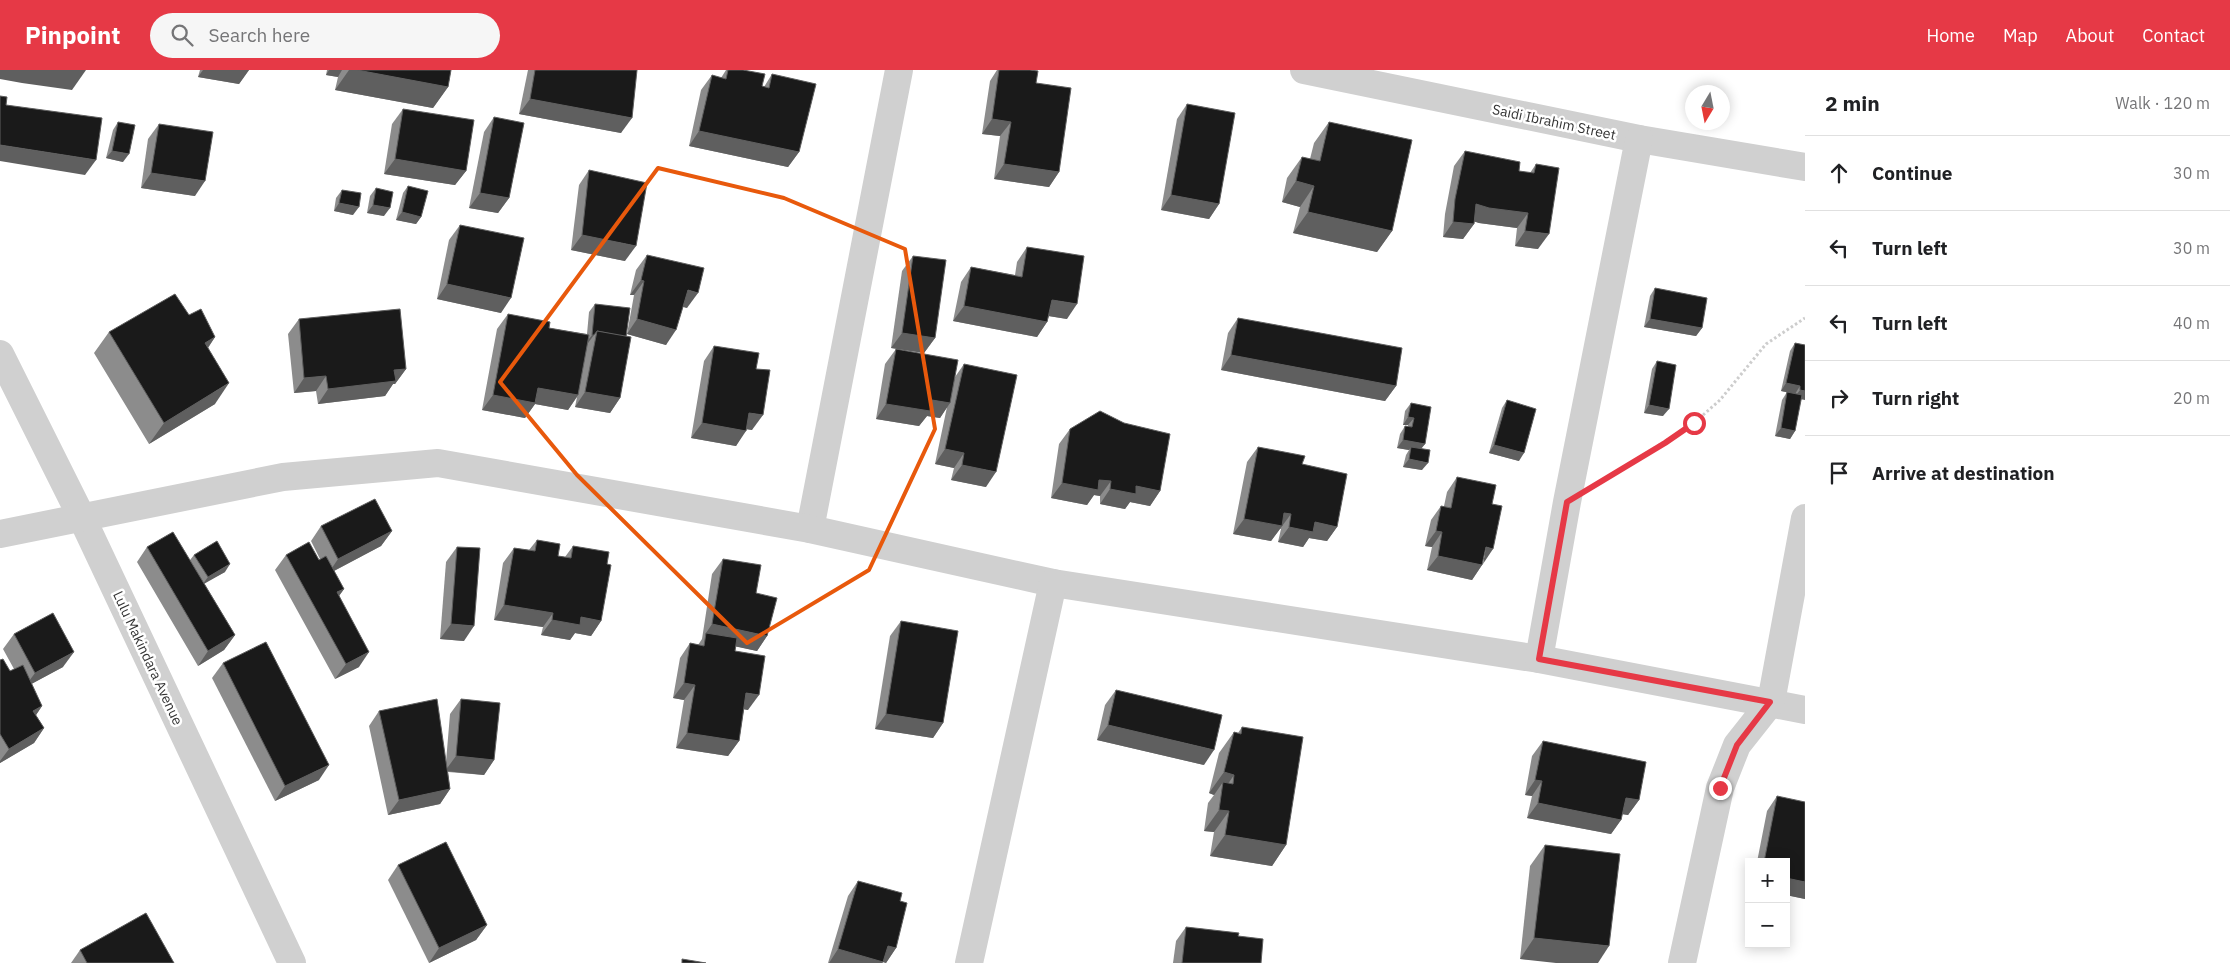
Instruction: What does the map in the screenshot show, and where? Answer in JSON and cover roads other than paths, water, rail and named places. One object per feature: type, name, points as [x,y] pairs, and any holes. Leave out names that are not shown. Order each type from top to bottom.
[{"type":"street","points":[[810,529],[899,70]]},
{"type":"street","name":"Saidi Ibrahim Street","points":[[1304,70],[1640,139],[1805,167]]},
{"type":"street","points":[[1539,659],[1567,502],[1640,139]]},
{"type":"street","name":"Lulu Makindara Avenue","points":[[0,354],[82,518],[292,963]]},
{"type":"street","points":[[0,534],[283,476],[438,463],[810,529],[1054,583],[1539,659],[1805,710]]},
{"type":"street","points":[[1682,963],[1720,788],[1737,745],[1770,702],[1805,518]]},
{"type":"street","points":[[969,963],[1054,583]]}]
